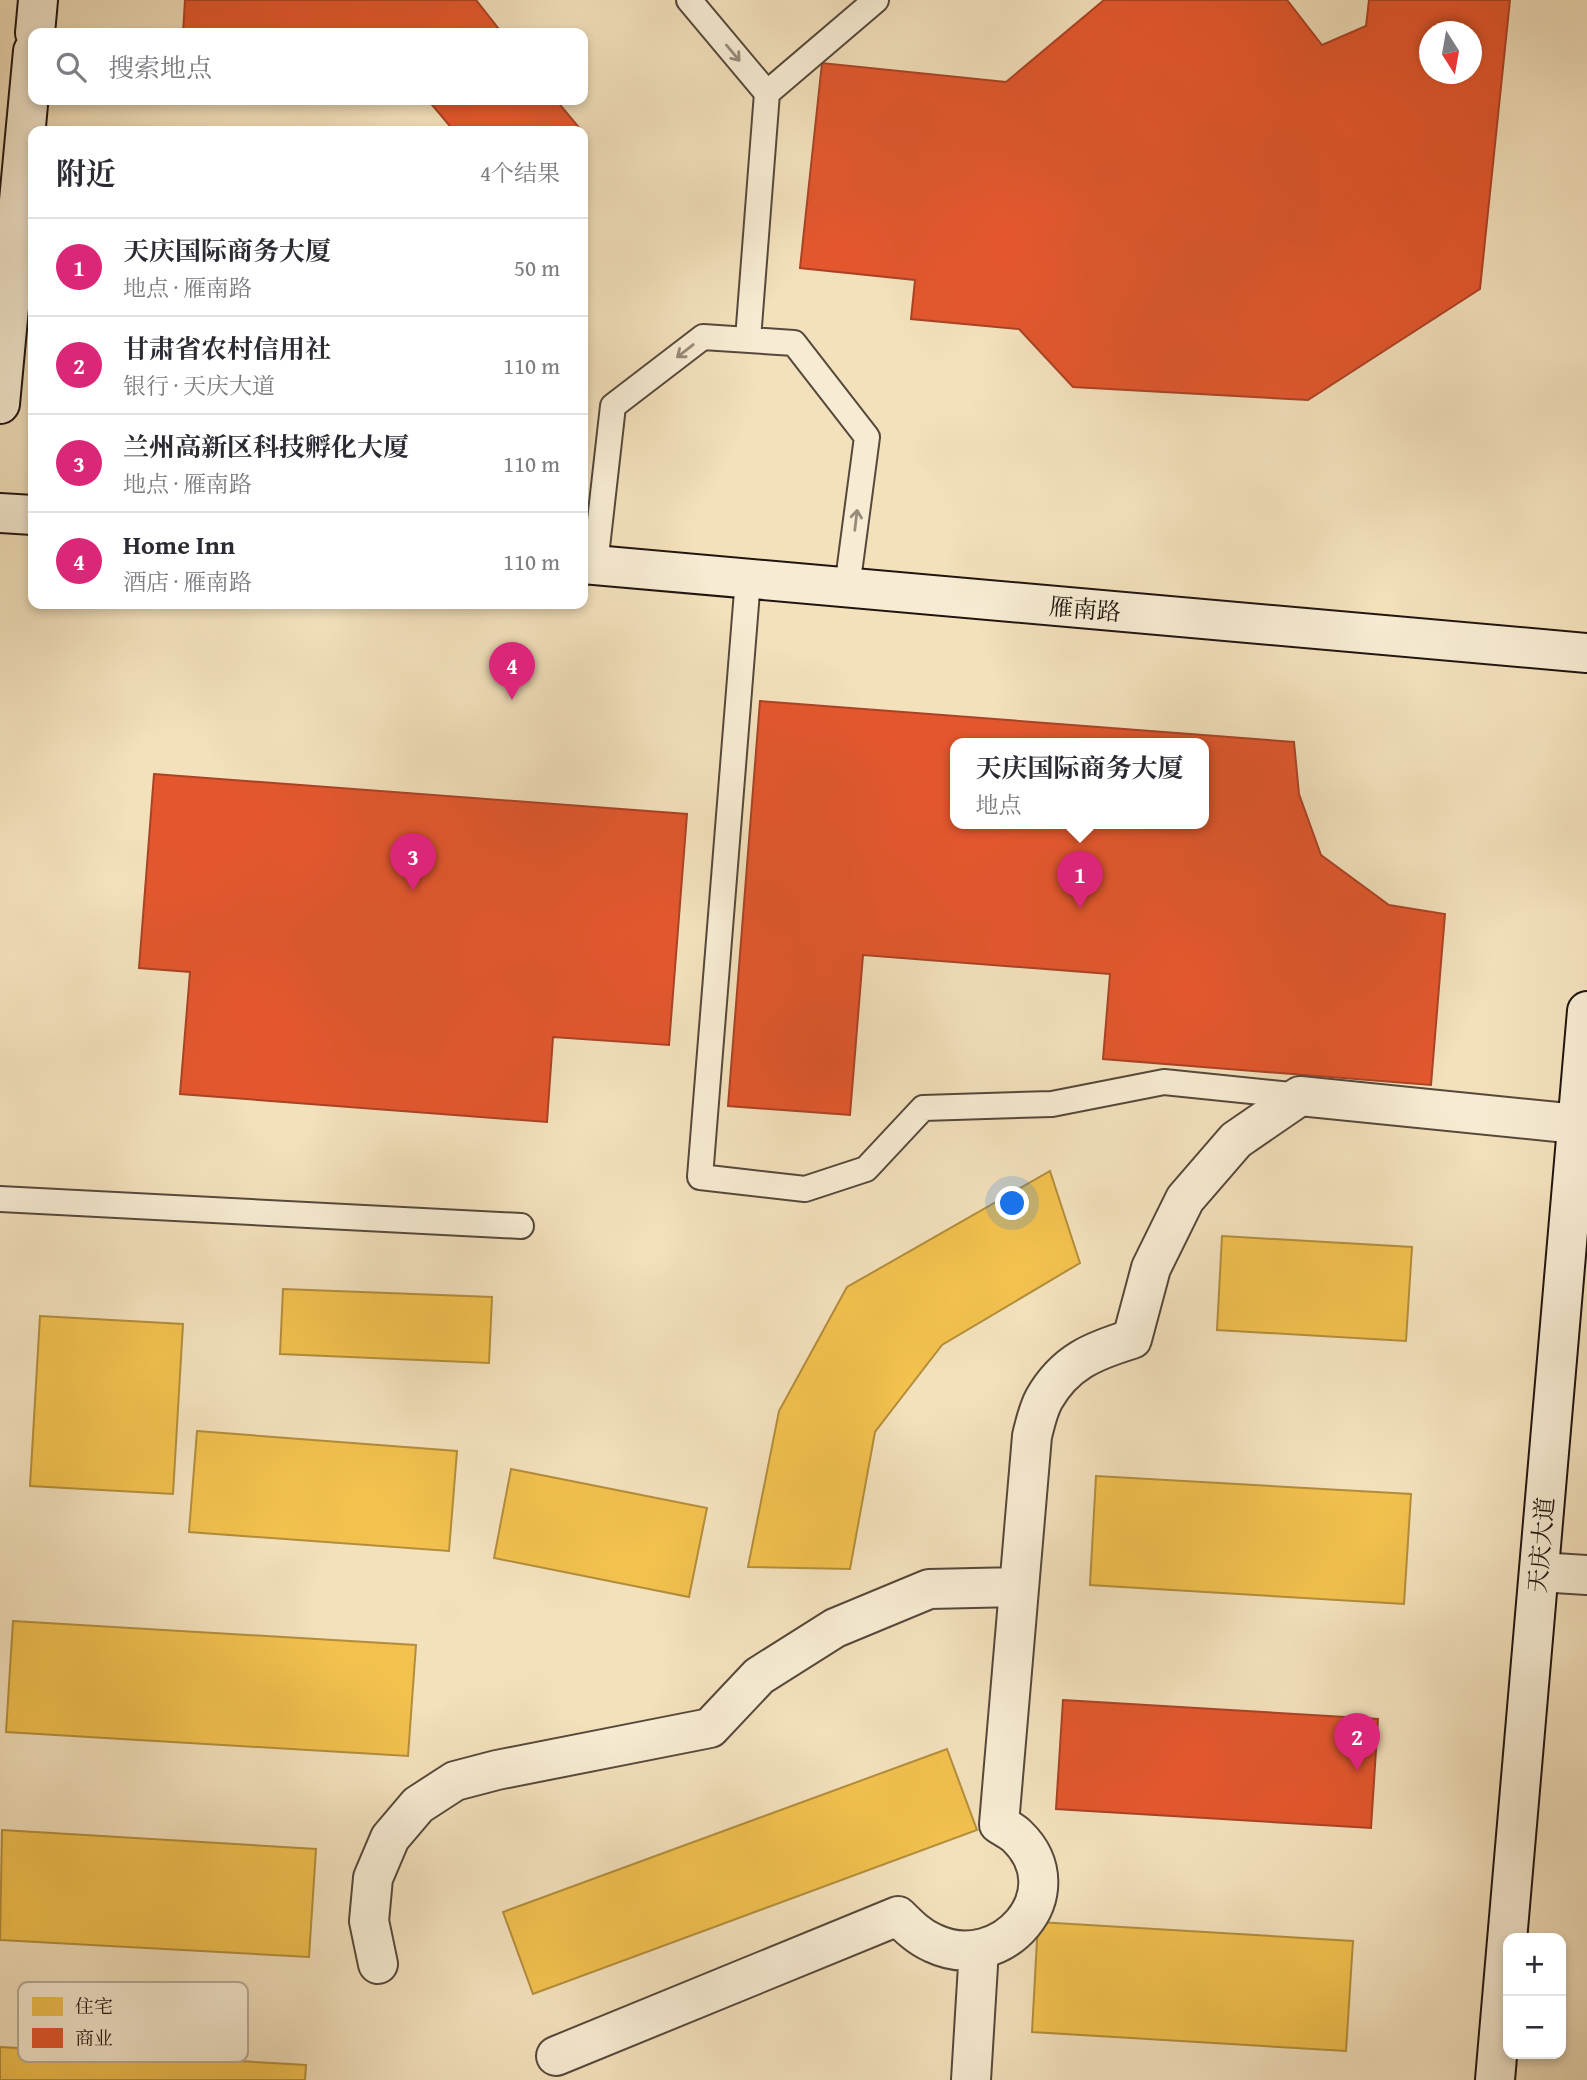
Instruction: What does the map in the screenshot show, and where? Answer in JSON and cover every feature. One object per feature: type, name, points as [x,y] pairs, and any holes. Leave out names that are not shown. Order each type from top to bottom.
[{"type":"street","points":[[35,28],[38,0]]},
{"type":"street","points":[[0,404],[28,104]]},
{"type":"street","points":[[0,513],[28,516]]},
{"type":"street","name":"雁南路","points":[[589,565],[1587,653]]},
{"type":"street","name":"天庆大道","points":[[1495,2080],[1587,1011]]},
{"type":"street","points":[[556,2056],[898,1916],[915,1932],[934,1944],[957,1950],[979,1949],[1000,1943],[1017,1931],[1030,1914],[1037,1894],[1037,1872],[1030,1853],[1017,1835],[999,1824],[1032,1436],[1043,1401],[1065,1371],[1096,1350],[1132,1339],[1151,1268],[1185,1199],[1236,1140],[1300,1096],[1577,1124]]},
{"type":"street","points":[[1539,1572],[1587,1575]]},
{"type":"street","points":[[378,1964],[369,1921],[373,1878],[390,1838],[418,1805],[455,1781],[497,1770],[710,1728],[759,1675],[835,1628],[929,1589],[1019,1587]]},
{"type":"street","points":[[971,2080],[979,1949]]},
{"type":"lane","points":[[689,0],[767,93],[748,339]]},
{"type":"lane","points":[[767,93],[876,0]]},
{"type":"lane","points":[[589,565],[613,406],[703,337],[794,343],[867,437],[847,588]]},
{"type":"lane","points":[[748,579],[700,1177],[805,1189],[866,1169],[923,1108],[1052,1104],[1164,1082],[1300,1096]]},
{"type":"lane","points":[[0,1199],[521,1226]]},
{"type":"building: 住宅","points":[[1050,1171],[1080,1263],[942,1345],[875,1432],[850,1569],[748,1567],[779,1411],[847,1287]]},
{"type":"building: 住宅","points":[[1222,1236],[1412,1247],[1406,1341],[1217,1330]]},
{"type":"building: 住宅","points":[[283,1289],[492,1297],[489,1363],[280,1354]]},
{"type":"building: 住宅","points":[[40,1316],[183,1324],[173,1494],[30,1486]]},
{"type":"building: 住宅","points":[[197,1431],[457,1451],[449,1551],[189,1532]]},
{"type":"building: 住宅","points":[[511,1469],[707,1508],[689,1597],[494,1558]]},
{"type":"building: 住宅","points":[[1096,1476],[1411,1494],[1404,1604],[1090,1585]]},
{"type":"building: 住宅","points":[[13,1621],[416,1645],[408,1756],[6,1732]]},
{"type":"building: 住宅","points":[[947,1749],[977,1830],[533,1994],[503,1912]]},
{"type":"building: 住宅","points":[[2,1830],[316,1849],[309,1957],[0,1940]]},
{"type":"building: 住宅","points":[[1038,1922],[1353,1941],[1346,2051],[1032,2032]]},
{"type":"building: 住宅","points":[[0,2047],[18,2048],[18,2062],[248,2062],[306,2065],[305,2080],[0,2080]]},
{"type":"building: 商业","points":[[185,0],[476,0],[498,28],[183,28]]},
{"type":"building: 商业","points":[[1104,0],[1287,0],[1322,45],[1366,26],[1369,0],[1510,0],[1480,289],[1308,400],[1073,387],[1019,329],[911,319],[915,280],[800,268],[822,63],[1006,82]]},
{"type":"building: 商业","points":[[432,105],[560,105],[578,126],[450,126]]},
{"type":"building: 商业","points":[[760,701],[1294,742],[1299,794],[1321,855],[1389,905],[1445,914],[1431,1085],[1103,1059],[1110,974],[863,955],[850,1115],[728,1106]]},
{"type":"building: 商业","points":[[154,774],[687,814],[669,1045],[553,1037],[547,1122],[180,1094],[190,972],[139,968]]},
{"type":"building: 商业","points":[[1063,1700],[1378,1719],[1371,1828],[1056,1809]]},
{"type":"place","name":"Home Inn","points":[[512,700]]},
{"type":"place","name":"兰州高新区科技孵化大厦","points":[[413,891]]},
{"type":"place","name":"天庆国际商务大厦","points":[[1080,909]]},
{"type":"place","name":"甘肃省农村信用社","points":[[1357,1771]]}]
